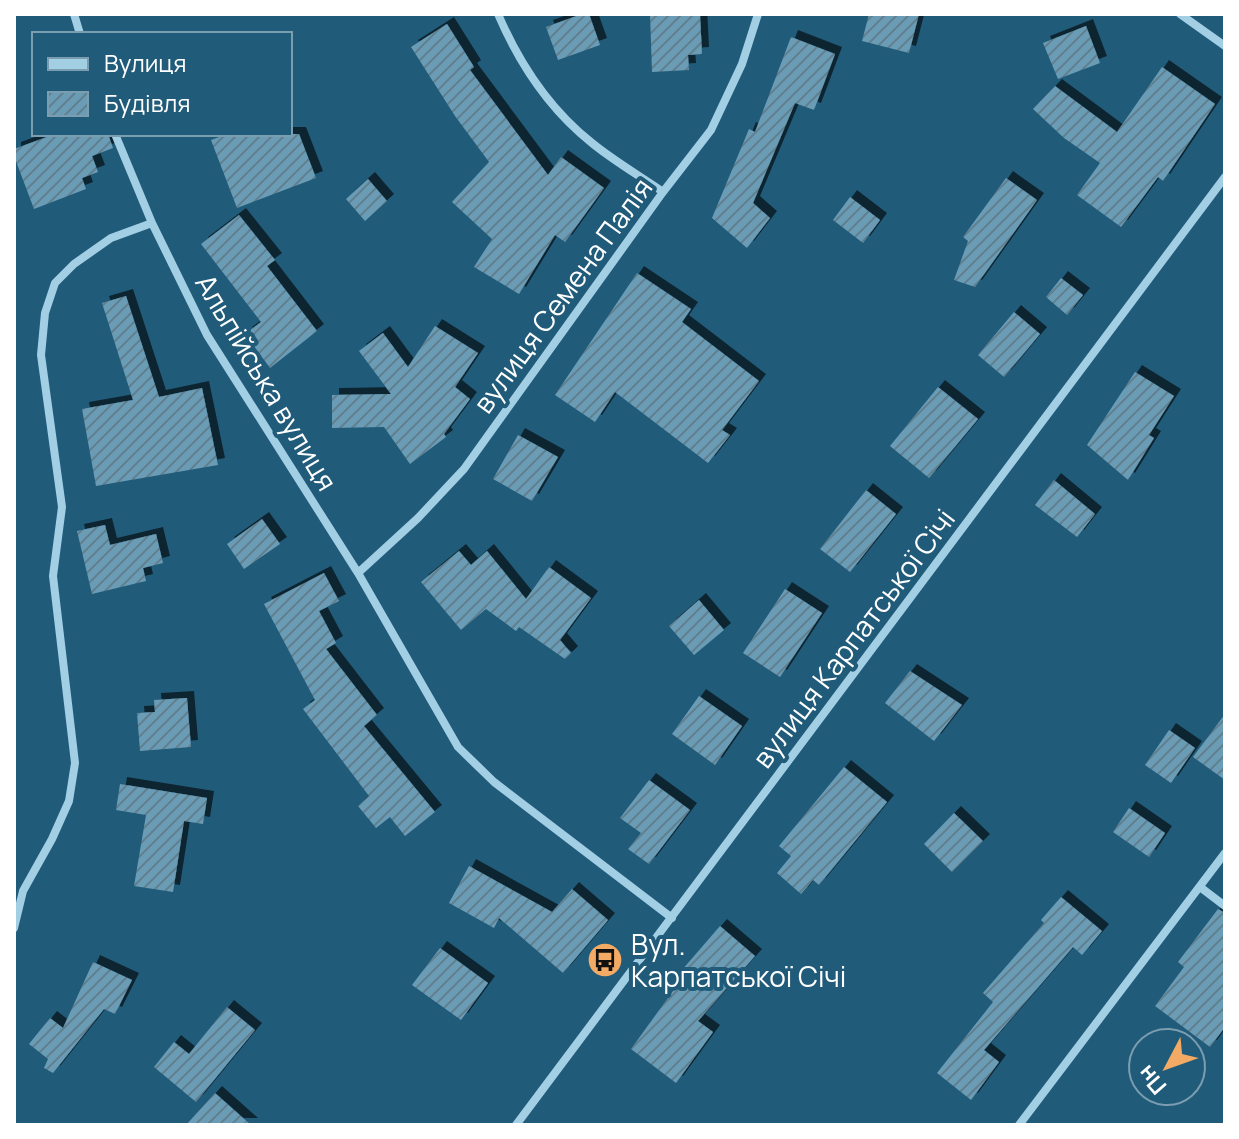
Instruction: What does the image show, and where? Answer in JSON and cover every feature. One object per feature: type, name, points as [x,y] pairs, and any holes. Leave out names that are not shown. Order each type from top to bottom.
[{"type":"street","points":[[498,14],[513,48],[546,99],[591,142],[663,192]]},
{"type":"street","name":"вулиця Семена Палія","points":[[358,573],[418,518],[464,469],[711,130],[742,64],[758,14]]},
{"type":"street","points":[[1180,14],[1225,46]]},
{"type":"street","name":"Альпійська вулиця","points":[[116,136],[152,223],[207,335],[358,573],[458,747],[494,782],[672,918]]},
{"type":"street","name":"вулиця Карпатської Січі","points":[[516,1125],[1225,177]]},
{"type":"street","points":[[14,928],[18,889],[52,839],[69,801],[75,763],[53,576],[62,507],[41,355],[45,313],[55,283],[74,264],[111,238],[152,223]]},
{"type":"street","points":[[1019,1125],[1225,853]]},
{"type":"street","points":[[1200,887],[1225,906]]},
{"type":"building","points":[[589,14],[600,45],[558,60],[546,27]]},
{"type":"building","points":[[650,14],[700,14],[702,54],[688,55],[689,70],[652,72]]},
{"type":"building","points":[[869,14],[919,14],[909,53],[862,41]]},
{"type":"building","points":[[447,24],[474,67],[470,70],[548,175],[561,157],[604,188],[565,242],[555,235],[519,294],[474,267],[492,239],[452,202],[489,162],[411,47]]},
{"type":"building","points":[[1086,26],[1100,63],[1058,79],[1043,43]]},
{"type":"building","points":[[791,37],[835,54],[814,110],[795,103],[753,203],[770,218],[747,248],[712,218],[749,129],[755,132]]},
{"type":"building","points":[[1162,67],[1215,104],[1163,181],[1158,177],[1121,227],[1077,195],[1100,163],[1064,138],[1033,109],[1055,86],[1117,132]]},
{"type":"building","points":[[299,134],[316,178],[237,208],[211,140],[222,136]]},
{"type":"building","points":[[50,136],[109,136],[113,148],[92,156],[98,172],[82,178],[86,189],[34,209],[14,149]]},
{"type":"building","points":[[1006,178],[1037,200],[975,287],[954,280],[968,241],[963,237]]},
{"type":"building","points":[[368,179],[387,201],[365,221],[346,199]]},
{"type":"building","points":[[850,197],[880,220],[863,243],[833,220]]},
{"type":"building","points":[[239,215],[275,260],[267,266],[317,331],[270,368],[245,334],[261,322],[201,244]]},
{"type":"building","points":[[637,273],[691,309],[682,322],[759,381],[722,430],[730,435],[708,463],[615,392],[595,422],[555,395]]},
{"type":"building","points":[[1061,278],[1083,295],[1067,315],[1046,297]]},
{"type":"building","points":[[126,296],[159,397],[202,388],[218,465],[96,486],[82,409],[133,400],[102,303]]},
{"type":"building","points":[[1014,312],[1040,334],[1004,377],[978,355]]},
{"type":"building","points":[[435,326],[478,353],[455,387],[470,399],[444,434],[446,437],[410,464],[384,427],[332,428],[332,395],[391,394],[359,351],[383,333],[408,367]]},
{"type":"building","points":[[1135,372],[1174,396],[1149,435],[1154,438],[1128,480],[1087,445]]},
{"type":"building","points":[[938,387],[978,419],[929,478],[890,446]]},
{"type":"building","points":[[518,435],[558,457],[532,501],[493,479]]},
{"type":"building","points":[[1054,480],[1095,514],[1077,537],[1035,505]]},
{"type":"building","points":[[866,490],[896,514],[850,572],[820,549]]},
{"type":"building","points":[[262,519],[280,544],[244,569],[227,544]]},
{"type":"building","points":[[105,525],[110,545],[156,534],[163,563],[143,568],[146,581],[92,594],[77,531]]},
{"type":"building","points":[[459,551],[471,565],[487,551],[526,599],[549,567],[591,598],[560,640],[571,653],[565,659],[519,627],[516,631],[486,609],[461,630],[421,582]]},
{"type":"building","points":[[324,573],[339,601],[319,611],[336,643],[326,649],[377,715],[364,726],[435,812],[405,836],[390,817],[376,828],[358,806],[369,796],[303,709],[315,700],[264,604]]},
{"type":"building","points":[[785,589],[822,613],[780,677],[743,653]]},
{"type":"building","points":[[699,600],[724,630],[694,655],[669,626]]},
{"type":"building","points":[[910,671],[962,705],[934,741],[885,703]]},
{"type":"building","points":[[699,696],[742,726],[715,765],[672,734]]},
{"type":"building","points":[[187,698],[191,747],[140,751],[137,713],[155,712],[154,700]]},
{"type":"building","points":[[1225,714],[1225,780],[1193,757]]},
{"type":"building","points":[[1169,730],[1195,748],[1171,783],[1145,765]]},
{"type":"building","points":[[844,767],[887,802],[819,885],[813,880],[801,894],[777,873],[791,856],[779,846]]},
{"type":"building","points":[[649,780],[690,810],[649,864],[628,849],[641,833],[620,818]]},
{"type":"building","points":[[120,784],[207,798],[203,824],[184,821],[173,892],[134,886],[146,815],[116,810]]},
{"type":"building","points":[[1129,808],[1165,833],[1149,857],[1113,832]]},
{"type":"building","points":[[954,813],[983,841],[952,872],[924,844]]},
{"type":"building","points":[[469,866],[552,912],[572,889],[608,920],[563,973],[499,918],[494,928],[449,903]]},
{"type":"building","points":[[1061,897],[1102,931],[1082,955],[1073,947],[984,1050],[999,1062],[971,1100],[937,1073],[993,1002],[983,993],[1044,923],[1041,920]]},
{"type":"building","points":[[1218,909],[1225,913],[1225,1027],[1210,1047],[1207,1045],[1207,1027],[1183,1027],[1155,1006],[1184,967],[1178,962]]},
{"type":"building","points":[[720,926],[755,956],[698,1021],[713,1032],[676,1083],[631,1049],[686,973],[682,970]]},
{"type":"building","points":[[440,948],[488,983],[461,1020],[412,985]]},
{"type":"building","points":[[93,962],[132,980],[115,1014],[104,1009],[53,1073],[44,1068],[48,1059],[29,1044],[50,1018],[63,1028]]},
{"type":"building","points":[[227,1007],[255,1030],[196,1102],[154,1067],[174,1042],[189,1054]]},
{"type":"building","points":[[215,1093],[251,1125],[186,1125]]},
{"type":"place","name":"Вул. Карпатської Січі","points":[[605,960]]}]
